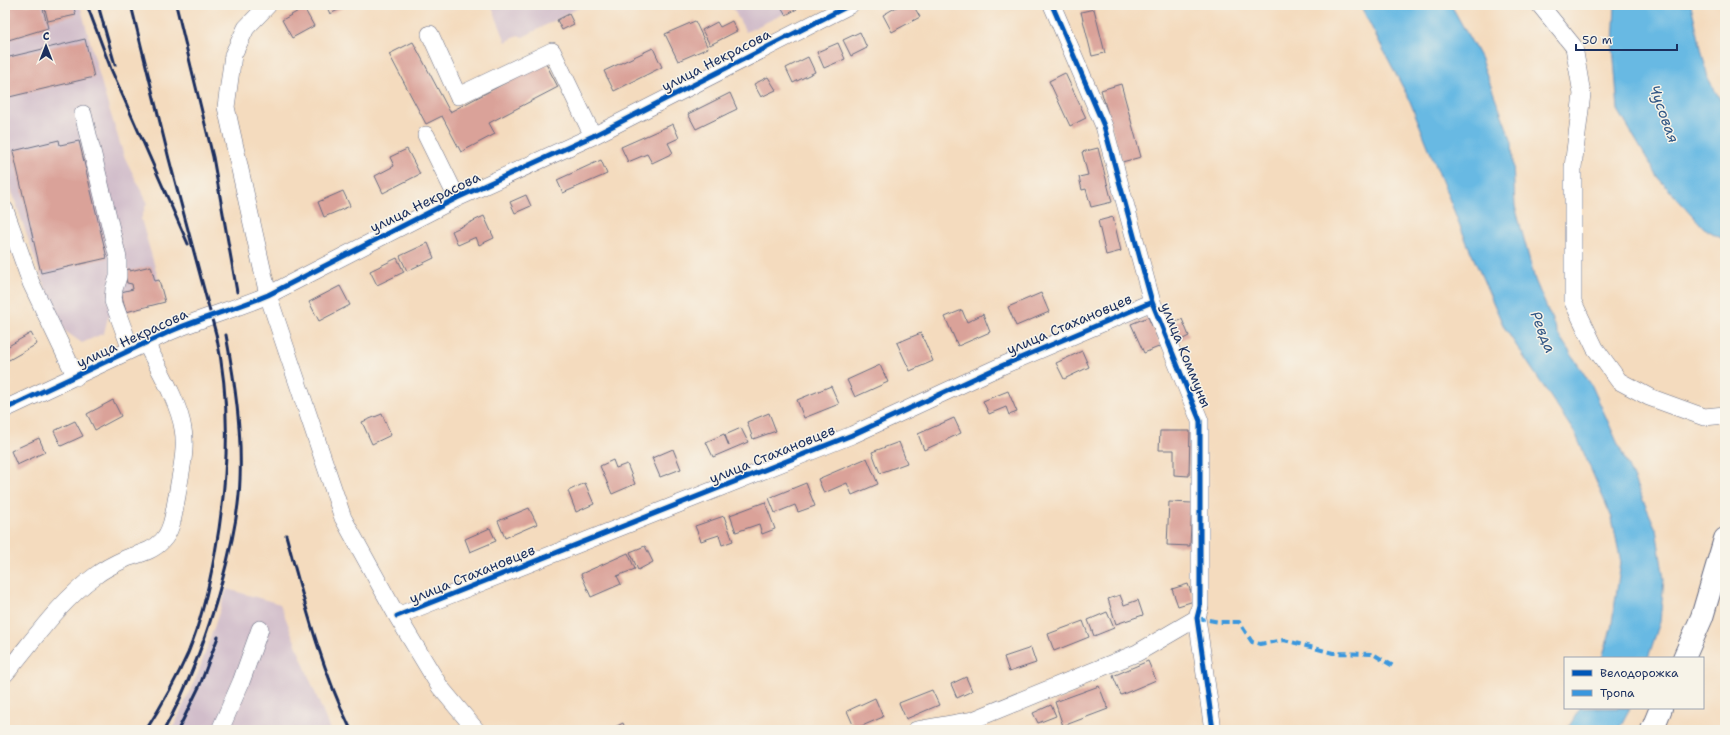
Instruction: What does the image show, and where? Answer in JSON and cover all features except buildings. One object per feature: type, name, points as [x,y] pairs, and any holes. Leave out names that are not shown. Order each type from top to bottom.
[{"type":"main road","points":[[1684,657],[1702,617],[1725,539]]},
{"type":"main road","points":[[1652,730],[1661,709]]},
{"type":"street","points":[[268,5],[246,28],[233,55],[226,107],[268,295],[343,518],[397,616],[440,687],[476,730]]},
{"type":"street","name":"улица Некрасова","points":[[5,409],[193,322],[240,307],[268,295],[457,198],[593,136],[850,5]]},
{"type":"street","name":"улица Коммуны","points":[[1052,5],[1104,126],[1152,302],[1200,421],[1200,606],[1197,618],[1213,730]]},
{"type":"street","points":[[1540,5],[1574,47],[1582,94],[1573,167],[1573,302],[1595,348],[1619,381],[1649,397],[1704,417],[1725,415]]},
{"type":"street","points":[[430,34],[458,96],[552,51],[593,136]]},
{"type":"street","points":[[5,674],[63,605],[81,587],[110,566],[155,547],[163,541],[168,533],[175,508],[184,430],[178,409],[138,347],[113,301],[114,288],[118,277],[118,258],[83,114]]},
{"type":"street","points":[[426,135],[457,198]]},
{"type":"street","points":[[5,210],[31,283],[76,377]]},
{"type":"street","name":"улица Стахановцев","points":[[397,616],[852,434],[1000,367],[1152,302]]},
{"type":"street","points":[[916,730],[973,720],[1137,653],[1197,618]]},
{"type":"street","points":[[220,730],[241,682],[260,629]]},
{"type":"shaded area","points":[[5,5],[80,5],[106,99],[124,156],[147,202],[141,219],[165,302],[108,317],[104,333],[82,343],[65,331],[53,310],[5,172]]},
{"type":"shaded area","points":[[491,5],[584,5],[523,37],[518,35],[506,42]]},
{"type":"shaded area","points":[[731,5],[802,5],[746,32]]},
{"type":"shaded area","points":[[227,589],[280,604],[330,730],[172,730],[199,671]]},
{"type":"water","name":"Ревда","points":[[1360,5],[1451,5],[1480,57],[1512,142],[1515,206],[1535,280],[1558,334],[1592,386],[1656,529],[1664,579],[1660,622],[1648,657],[1602,657],[1611,629],[1621,563],[1612,518],[1576,435],[1504,327],[1467,243],[1409,99]]},
{"type":"water","name":"Чусовая","points":[[1615,5],[1691,5],[1708,78],[1725,108],[1725,240],[1706,230],[1659,179],[1618,110],[1613,46]]},
{"type":"water","points":[[1579,709],[1629,709],[1618,730],[1567,730]]},
{"type":"railway","points":[[87,5],[111,69],[188,244]]},
{"type":"railway","points":[[98,5],[115,65]]},
{"type":"railway","points":[[131,5],[169,159],[216,334],[221,361],[226,416],[223,499],[215,553],[204,604],[188,653],[158,711],[146,730]]},
{"type":"railway","points":[[176,5],[213,157],[237,292]]},
{"type":"railway","points":[[164,730],[198,657],[217,600],[236,518],[240,479],[240,443],[235,389],[226,335]]},
{"type":"railway","points":[[286,535],[322,658],[340,707],[351,730]]},
{"type":"railway","points":[[178,730],[200,685],[218,637]]},
{"type":"marked path","points":[[1197,618],[1220,622],[1239,622],[1252,642],[1260,644],[1284,640],[1333,653],[1373,654],[1393,666]]},
{"type":"cycle path","points":[[5,409],[169,332],[268,295],[457,198],[593,136],[850,5]]},
{"type":"cycle path","points":[[1052,5],[1104,126],[1152,302],[1200,421],[1200,606],[1197,618],[1213,730]]},
{"type":"cycle path","points":[[397,616],[852,435],[999,367],[1152,302]]}]
